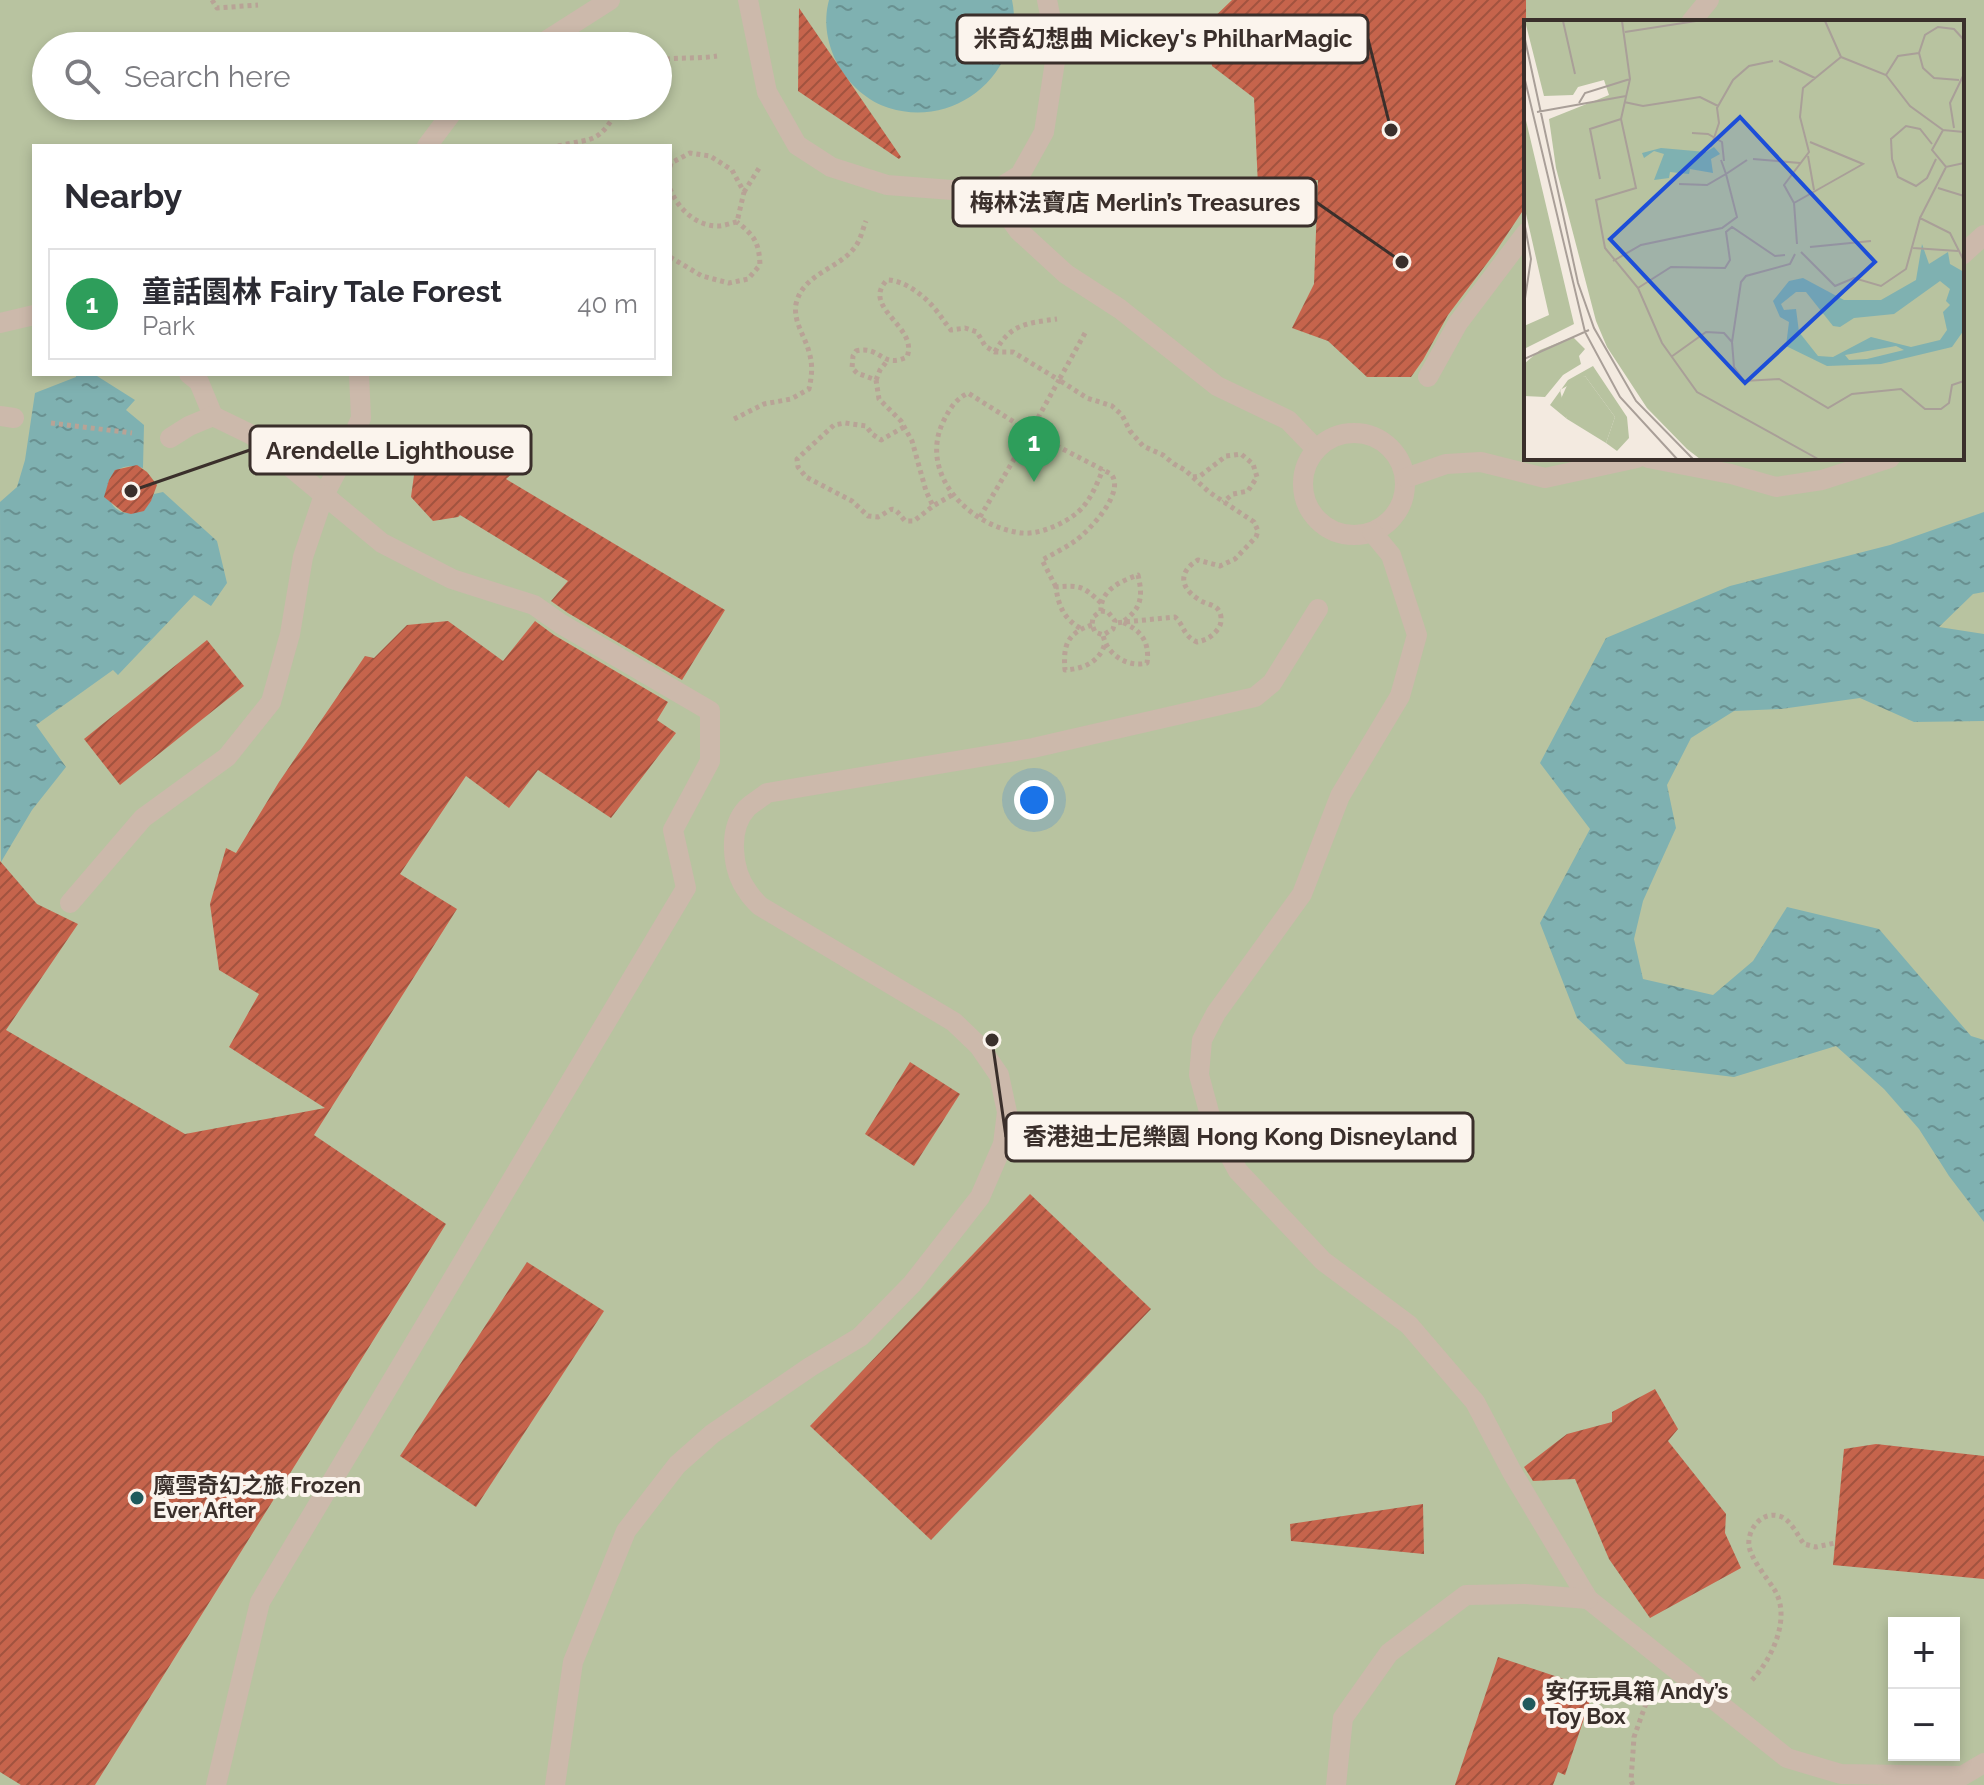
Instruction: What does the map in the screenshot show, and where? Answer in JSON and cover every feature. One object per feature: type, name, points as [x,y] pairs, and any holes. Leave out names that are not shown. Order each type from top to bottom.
[{"type":"street","points":[[560,32],[610,0]]},
{"type":"street","points":[[750,2],[767,92],[797,145],[831,167],[887,185],[991,193],[1020,175],[1044,132],[1057,49],[1047,0]]},
{"type":"street","points":[[1693,20],[1709,0]]},
{"type":"street","points":[[428,144],[446,120]]},
{"type":"street","points":[[991,193],[1019,231],[1066,274],[1120,309],[1217,386],[1288,420],[1316,449]]},
{"type":"street","points":[[1964,253],[1984,235]]},
{"type":"street","points":[[1428,377],[1458,323],[1524,236]]},
{"type":"street","points":[[0,323],[32,315]]},
{"type":"street","points":[[192,376],[199,382],[213,416],[252,435],[382,543],[452,579],[534,605],[710,711],[710,761],[673,830],[686,888],[260,1602],[216,1785]]},
{"type":"street","points":[[70,903],[143,818],[227,757],[271,702],[290,634],[303,557],[324,495],[361,418],[359,376]]},
{"type":"street","points":[[170,438],[213,416]]},
{"type":"street","points":[[1346,433],[1362,433],[1378,438],[1391,448],[1401,462],[1406,478],[1398,510],[1387,524],[1356,536],[1323,526],[1304,497],[1303,480],[1307,463],[1316,449],[1346,433]]},
{"type":"street","points":[[1406,478],[1446,464],[1481,462],[1545,478],[1628,460]]},
{"type":"street","points":[[1658,460],[1731,474],[1776,487],[1822,480],[1884,460]]},
{"type":"street","points":[[1372,532],[1391,555],[1417,635],[1400,696],[1340,796],[1302,894],[1216,1013],[1202,1040],[1199,1075],[1212,1123],[1238,1171],[1323,1261],[1409,1325],[1475,1402],[1512,1472],[1588,1599],[1787,1758],[1841,1774],[1962,1776],[1984,1763]]},
{"type":"street","points":[[555,1785],[573,1662],[626,1531],[677,1465],[712,1434],[860,1337],[912,1284],[980,1197],[1003,1144],[1007,1112],[999,1075],[979,1046],[954,1022],[760,906],[746,890],[736,867],[734,842],[745,809],[767,793],[1033,748],[1255,697],[1272,683],[1318,609]]},
{"type":"street","points":[[1336,1785],[1343,1718],[1389,1653],[1466,1595],[1525,1594],[1588,1599]]},
{"type":"path","points":[[212,0],[217,8],[258,5]]},
{"type":"path","points":[[672,58],[707,57],[758,49]]},
{"type":"path","points":[[569,144],[596,139],[612,120]]},
{"type":"path","points":[[672,162],[690,153],[710,156],[732,170],[744,192],[737,222]]},
{"type":"path","points":[[734,419],[764,404],[791,399],[809,389],[813,369],[809,350],[798,326],[796,305],[805,284],[856,246],[866,221],[868,179]]},
{"type":"path","points":[[672,194],[676,203],[695,220],[716,226],[737,222],[751,233],[759,249],[760,265],[748,279],[729,283],[702,276],[672,258]]},
{"type":"path","points":[[876,380],[852,368],[856,351],[866,349],[887,361],[897,361],[907,357],[910,350],[908,338],[884,308],[879,296],[881,286],[887,280],[893,280],[919,294],[951,330],[965,328],[977,332],[985,346],[995,352],[1013,352],[1087,398],[1112,406],[1143,446],[1163,455],[1254,522],[1258,531],[1256,537],[1235,559],[1220,566],[1198,560],[1184,572],[1186,587],[1193,595],[1213,605],[1221,613],[1221,623],[1210,637],[1197,642],[1189,639],[1175,617],[1118,622]]},
{"type":"path","points":[[995,352],[1003,336],[1019,326],[1069,316],[1081,309],[1094,292]]},
{"type":"path","points":[[980,517],[1085,333]]},
{"type":"path","points":[[887,361],[876,380],[879,399],[901,421],[912,441],[933,506]]},
{"type":"path","points":[[1081,629],[1061,609],[1056,587],[1042,560],[1083,535],[1109,502],[1116,488],[1116,480],[1103,469],[1030,432],[968,393],[954,402],[939,430],[936,443],[941,477],[952,495],[980,517],[1023,533],[1056,527],[1081,509],[1103,469]]},
{"type":"path","points":[[7,417],[170,438]]},
{"type":"path","points":[[904,427],[881,440],[866,426],[834,425],[797,459],[798,467],[806,477],[852,501],[868,516],[878,517],[892,509],[898,511],[905,521],[914,521],[952,495]]},
{"type":"path","points":[[1193,477],[1200,476],[1226,456],[1241,454],[1253,464],[1257,477],[1248,491],[1233,494],[1223,502]]},
{"type":"path","points":[[1092,625],[1081,629],[1068,641],[1065,670],[1080,669],[1094,661],[1104,648],[1104,638],[1139,605],[1142,596],[1138,575],[1111,587],[1101,603],[1101,611]]},
{"type":"path","points":[[1056,587],[1081,587],[1101,603]]},
{"type":"path","points":[[1101,611],[1108,612],[1118,622],[1129,625],[1143,635],[1149,651],[1147,663],[1126,663],[1095,632],[1092,625],[1093,617],[1101,611]]},
{"type":"path","points":[[1719,1704],[1759,1672],[1771,1655],[1777,1638],[1782,1606],[1777,1593],[1750,1553],[1749,1533],[1757,1521],[1779,1516],[1790,1524],[1804,1544],[1816,1547],[1835,1543]]},
{"type":"path","points":[[1633,1785],[1634,1737],[1651,1690],[1677,1670]]},
{"type":"green space","points":[[0,0],[1984,0],[1984,1785],[0,1785]]},
{"type":"water","points":[[829,0],[1012,0],[1014,21],[1006,54],[986,84],[958,104],[924,112],[907,112],[874,101],[848,79],[838,65],[827,33]]},
{"type":"water","points":[[97,376],[135,400],[126,410],[144,425],[143,468],[127,466],[116,471],[110,479],[110,500],[116,509],[126,513],[138,511],[148,504],[154,494],[163,492],[217,541],[227,583],[211,606],[194,595],[118,675],[113,670],[36,725],[66,767],[32,810],[1,862],[0,502],[17,487],[25,460],[35,393],[76,377]]},
{"type":"water","points":[[1984,512],[1984,592],[1973,594],[1939,627],[1984,634],[1984,721],[1914,722],[1860,698],[1781,709],[1734,711],[1691,738],[1667,785],[1676,828],[1643,901],[1634,939],[1643,979],[1713,995],[1753,961],[1787,907],[1879,929],[1971,1036],[1984,1040],[1984,1222],[1919,1129],[1884,1089],[1836,1046],[1734,1077],[1626,1064],[1577,1018],[1540,923],[1590,829],[1540,763],[1606,638],[1730,586],[1890,545]]},
{"type":"building","points":[[1232,0],[1526,0],[1524,209],[1448,315],[1411,377],[1367,377],[1328,341],[1292,328],[1314,284],[1318,180],[1258,186],[1254,98],[1212,66],[1205,26]]},
{"type":"building","points":[[799,8],[901,157],[899,159],[798,91]]},
{"type":"building","points":[[417,453],[514,472],[506,479],[725,610],[682,680],[551,601],[568,581],[460,515],[433,521],[411,497]]},
{"type":"building","points":[[137,465],[157,485],[144,511],[131,514],[123,512],[104,497],[115,470]]},
{"type":"building","name":"魔雪奇幻之旅 Frozen Ever After","points":[[448,621],[503,661],[535,621],[668,702],[657,720],[676,733],[611,818],[538,770],[509,808],[466,776],[400,874],[457,909],[314,1135],[446,1224],[95,1785],[21,1785],[0,1772],[0,861],[37,904],[78,924],[6,1030],[185,1134],[325,1108],[229,1047],[259,994],[219,970],[210,904],[226,848],[236,853],[279,782],[365,656],[374,658],[407,625]]},
{"type":"building","points":[[207,640],[244,686],[120,785],[84,739]]},
{"type":"building","points":[[910,1062],[960,1094],[914,1166],[865,1134]]},
{"type":"building","points":[[1030,1194],[1151,1309],[931,1540],[810,1426]]},
{"type":"building","points":[[527,1262],[604,1311],[476,1507],[400,1456]]},
{"type":"building","points":[[1655,1389],[1678,1429],[1668,1441],[1726,1514],[1725,1533],[1741,1568],[1650,1618],[1609,1559],[1575,1479],[1533,1481],[1524,1467],[1567,1434],[1612,1422],[1612,1412]]},
{"type":"building","points":[[1876,1444],[1984,1456],[1984,1579],[1833,1565],[1844,1449]]},
{"type":"building","points":[[1423,1504],[1424,1554],[1291,1541],[1290,1524]]},
{"type":"building","points":[[1498,1657],[1594,1689],[1565,1775],[1558,1772],[1553,1785],[1455,1785]]},
{"type":"place","name":"米奇幻想曲 Mickey's PhilharMagic","points":[[1391,130]]},
{"type":"place","name":"梅林法寶店 Merlin’s Treasures","points":[[1402,262]]},
{"type":"place","name":"童話園林 Fairy Tale Forest","points":[[1034,482]]},
{"type":"place","name":"Arendelle Lighthouse","points":[[131,491]]},
{"type":"place","name":"香港迪士尼樂園 Hong Kong Disneyland","points":[[992,1040]]},
{"type":"place","name":"魔雪奇幻之旅 Frozen Ever After","points":[[137,1498]]},
{"type":"place","name":"安仔玩具箱 Andy’s Toy Box","points":[[1529,1704]]}]
